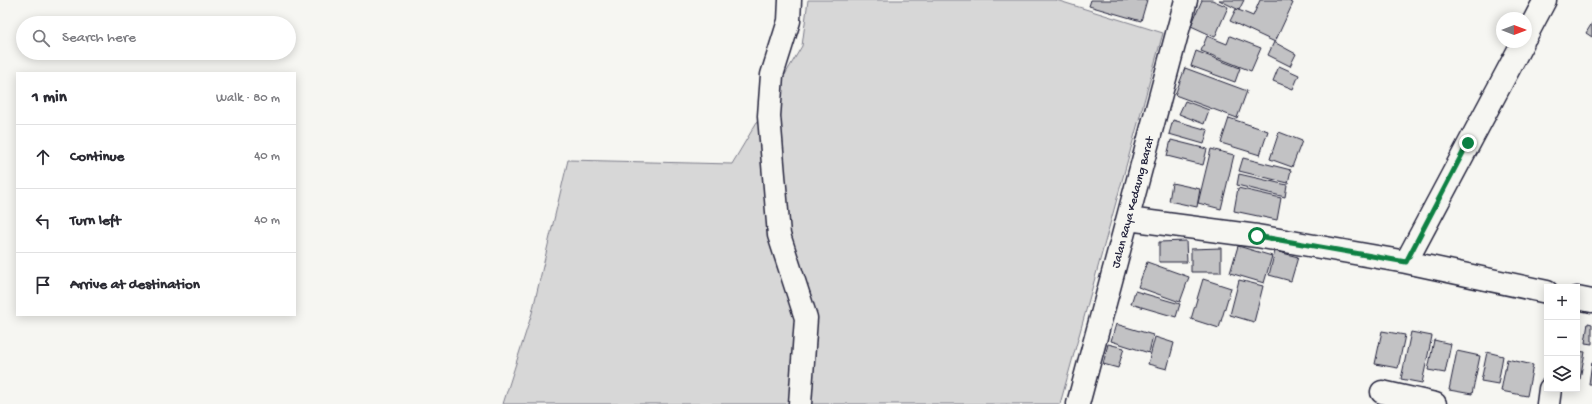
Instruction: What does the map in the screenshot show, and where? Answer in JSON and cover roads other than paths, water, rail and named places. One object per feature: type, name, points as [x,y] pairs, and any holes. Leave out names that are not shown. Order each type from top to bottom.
[{"type":"street","points":[[790,0],[789,21],[772,75],[769,116],[779,235],[806,318],[800,404]]},
{"type":"street","name":"Jalan Raya Kedaung Barat","points":[[1078,404],[1186,0]]},
{"type":"street","points":[[1532,25],[1545,0]]},
{"type":"street","points":[[1406,262],[1519,48]]},
{"type":"street","points":[[1128,219],[1257,236],[1406,262],[1544,291]]},
{"type":"street","points":[[1580,299],[1592,301]]},
{"type":"street","points":[[1382,392],[1435,404]]},
{"type":"street","points":[[1548,404],[1550,392]]}]
